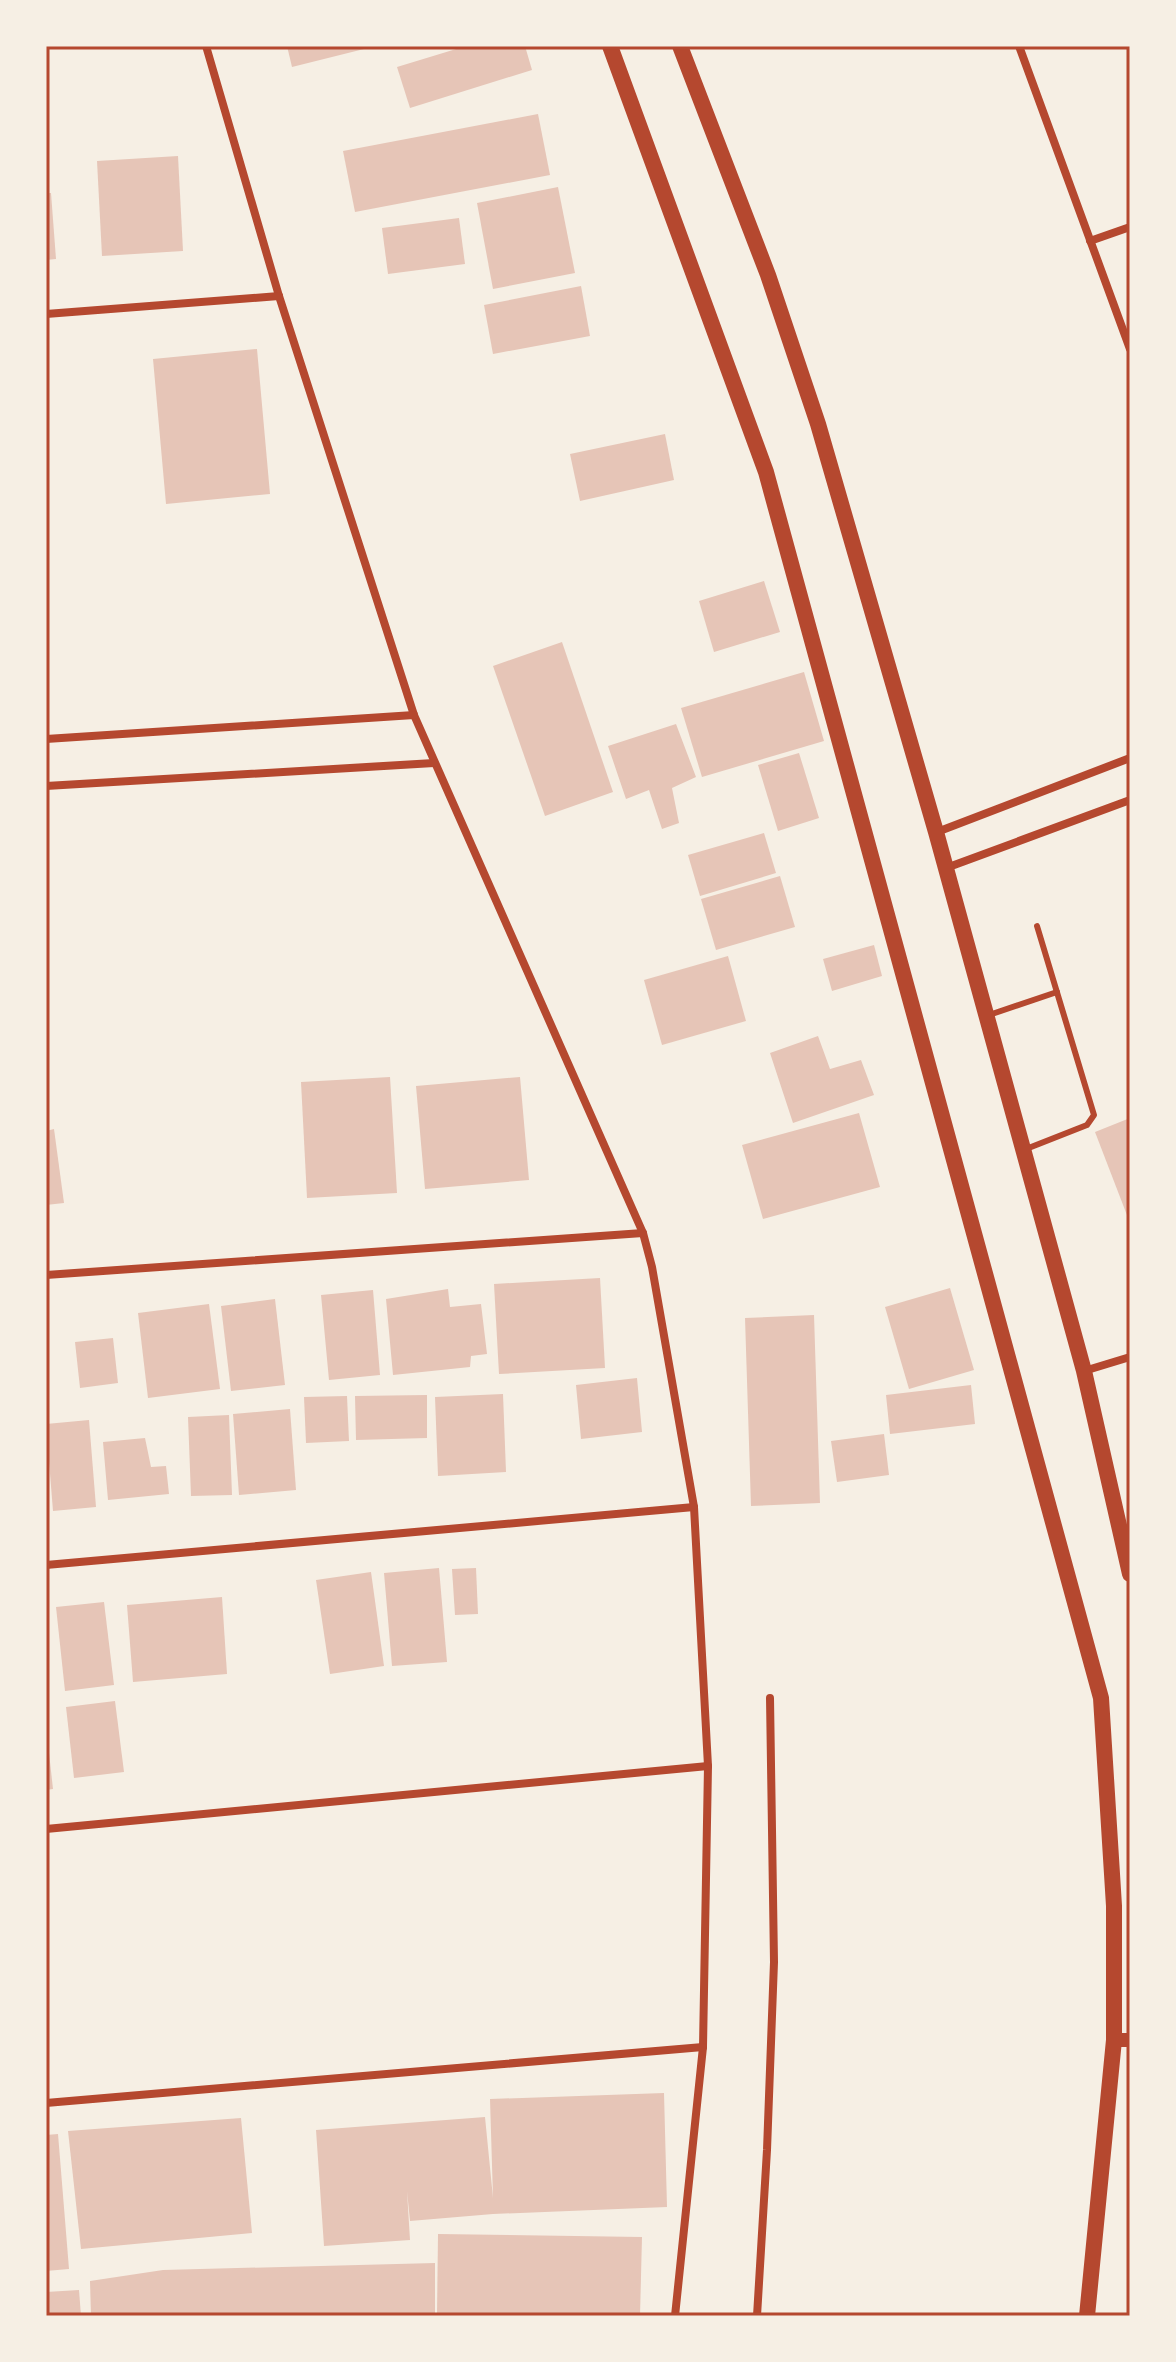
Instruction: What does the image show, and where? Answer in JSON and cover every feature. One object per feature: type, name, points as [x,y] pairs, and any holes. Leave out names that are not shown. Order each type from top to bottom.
[{"type":"main road","points":[[610,46],[766,472],[1101,1698],[1122,2040],[1087,2316]]},
{"type":"main road","points":[[680,46],[768,275],[818,424],[936,832],[1084,1371],[1130,1574]]},
{"type":"street","points":[[206,46],[279,296],[414,715],[643,1233],[662,1317],[694,1507],[708,1766],[703,2047],[675,2316]]},
{"type":"street","points":[[1019,46],[1130,349]]},
{"type":"street","points":[[1090,241],[1130,227]]},
{"type":"street","points":[[46,314],[279,296]]},
{"type":"street","points":[[46,739],[414,715]]},
{"type":"street","points":[[936,832],[1130,758]]},
{"type":"street","points":[[46,786],[434,763]]},
{"type":"street","points":[[946,868],[1130,800]]},
{"type":"street","points":[[46,1275],[643,1233]]},
{"type":"street","points":[[1084,1371],[1130,1357]]},
{"type":"street","points":[[46,1565],[694,1507]]},
{"type":"street","points":[[757,2316],[774,1962],[770,1698]]},
{"type":"street","points":[[46,1829],[708,1766]]},
{"type":"street","points":[[46,2103],[703,2047]]},
{"type":"lane","points":[[1022,1150],[1087,1125],[1094,1115],[1037,926]]},
{"type":"lane","points":[[986,1016],[1057,992]]},
{"type":"building","points":[[287,46],[372,46],[372,47],[292,67]]},
{"type":"building","points":[[466,46],[525,46],[532,70],[410,108],[397,67]]},
{"type":"building","points":[[538,114],[550,175],[355,212],[343,151]]},
{"type":"building","points":[[178,156],[183,251],[102,256],[97,161]]},
{"type":"building","points":[[558,187],[575,273],[493,289],[477,203]]},
{"type":"building","points":[[46,193],[51,193],[56,259],[46,260]]},
{"type":"building","points":[[459,218],[465,264],[388,274],[382,228]]},
{"type":"building","points":[[581,286],[590,336],[493,354],[484,305]]},
{"type":"building","points":[[257,349],[270,494],[166,504],[153,359]]},
{"type":"building","points":[[665,434],[674,480],[580,501],[570,454]]},
{"type":"building","points":[[764,581],[780,632],[714,652],[699,601]]},
{"type":"building","points":[[562,642],[613,792],[545,816],[493,666]]},
{"type":"building","points":[[804,672],[824,741],[702,777],[681,708]]},
{"type":"building","points":[[676,724],[696,777],[672,788],[679,823],[662,829],[649,790],[626,799],[608,746]]},
{"type":"building","points":[[799,753],[819,818],[778,831],[758,765]]},
{"type":"building","points":[[764,833],[776,873],[700,896],[688,855]]},
{"type":"building","points":[[780,876],[795,927],[716,950],[701,899]]},
{"type":"building","points":[[874,945],[882,976],[832,991],[823,959]]},
{"type":"building","points":[[728,956],[746,1021],[662,1045],[644,980]]},
{"type":"building","points":[[818,1036],[830,1069],[861,1060],[874,1095],[793,1123],[770,1053]]},
{"type":"building","points":[[390,1077],[397,1193],[307,1198],[301,1082]]},
{"type":"building","points":[[520,1077],[529,1180],[425,1189],[416,1086]]},
{"type":"building","points":[[859,1113],[880,1187],[763,1219],[742,1145]]},
{"type":"building","points":[[1130,1118],[1130,1223],[1095,1132]]},
{"type":"building","points":[[54,1129],[64,1203],[46,1205],[46,1131]]},
{"type":"building","points":[[600,1278],[605,1368],[499,1374],[494,1284]]},
{"type":"building","points":[[950,1288],[974,1370],[909,1389],[885,1307]]},
{"type":"building","points":[[448,1289],[450,1307],[481,1304],[487,1354],[471,1356],[470,1367],[393,1375],[386,1299]]},
{"type":"building","points":[[373,1290],[380,1375],[329,1380],[321,1295]]},
{"type":"building","points":[[275,1299],[285,1385],[231,1391],[221,1306]]},
{"type":"building","points":[[209,1304],[220,1389],[148,1398],[138,1313]]},
{"type":"building","points":[[814,1315],[820,1503],[751,1506],[745,1318]]},
{"type":"building","points":[[113,1338],[118,1383],[80,1388],[75,1342]]},
{"type":"building","points":[[637,1378],[642,1432],[581,1439],[576,1385]]},
{"type":"building","points":[[971,1385],[975,1424],[890,1434],[886,1395]]},
{"type":"building","points":[[503,1394],[506,1472],[438,1476],[435,1397]]},
{"type":"building","points":[[427,1395],[427,1438],[356,1440],[355,1396]]},
{"type":"building","points":[[347,1396],[349,1441],[306,1443],[304,1397]]},
{"type":"building","points":[[290,1409],[296,1490],[239,1495],[233,1414]]},
{"type":"building","points":[[229,1415],[232,1495],[191,1496],[188,1417]]},
{"type":"building","points":[[89,1420],[96,1507],[53,1511],[46,1424]]},
{"type":"building","points":[[884,1434],[889,1475],[837,1482],[831,1441]]},
{"type":"building","points":[[145,1438],[151,1467],[166,1466],[169,1494],[108,1500],[103,1442]]},
{"type":"building","points":[[439,1568],[447,1662],[392,1666],[384,1573]]},
{"type":"building","points":[[476,1568],[478,1614],[455,1615],[452,1569]]},
{"type":"building","points":[[371,1572],[384,1666],[330,1674],[316,1580]]},
{"type":"building","points":[[222,1597],[227,1674],[133,1682],[127,1605]]},
{"type":"building","points":[[104,1602],[114,1685],[65,1691],[56,1607]]},
{"type":"building","points":[[115,1701],[124,1772],[74,1778],[66,1707]]},
{"type":"building","points":[[46,1744],[53,1789],[46,1790]]},
{"type":"building","points":[[664,2093],[667,2207],[493,2214],[410,2221],[407,2191],[410,2240],[324,2246],[316,2130],[485,2117],[493,2198],[490,2099]]},
{"type":"building","points":[[241,2118],[252,2233],[81,2249],[68,2131]]},
{"type":"building","points":[[58,2134],[69,2269],[46,2271],[46,2135]]},
{"type":"building","points":[[438,2234],[642,2237],[640,2316],[437,2316]]},
{"type":"building","points":[[435,2263],[435,2316],[91,2316],[90,2281],[163,2270]]},
{"type":"building","points":[[79,2290],[81,2316],[46,2316],[46,2292]]}]
